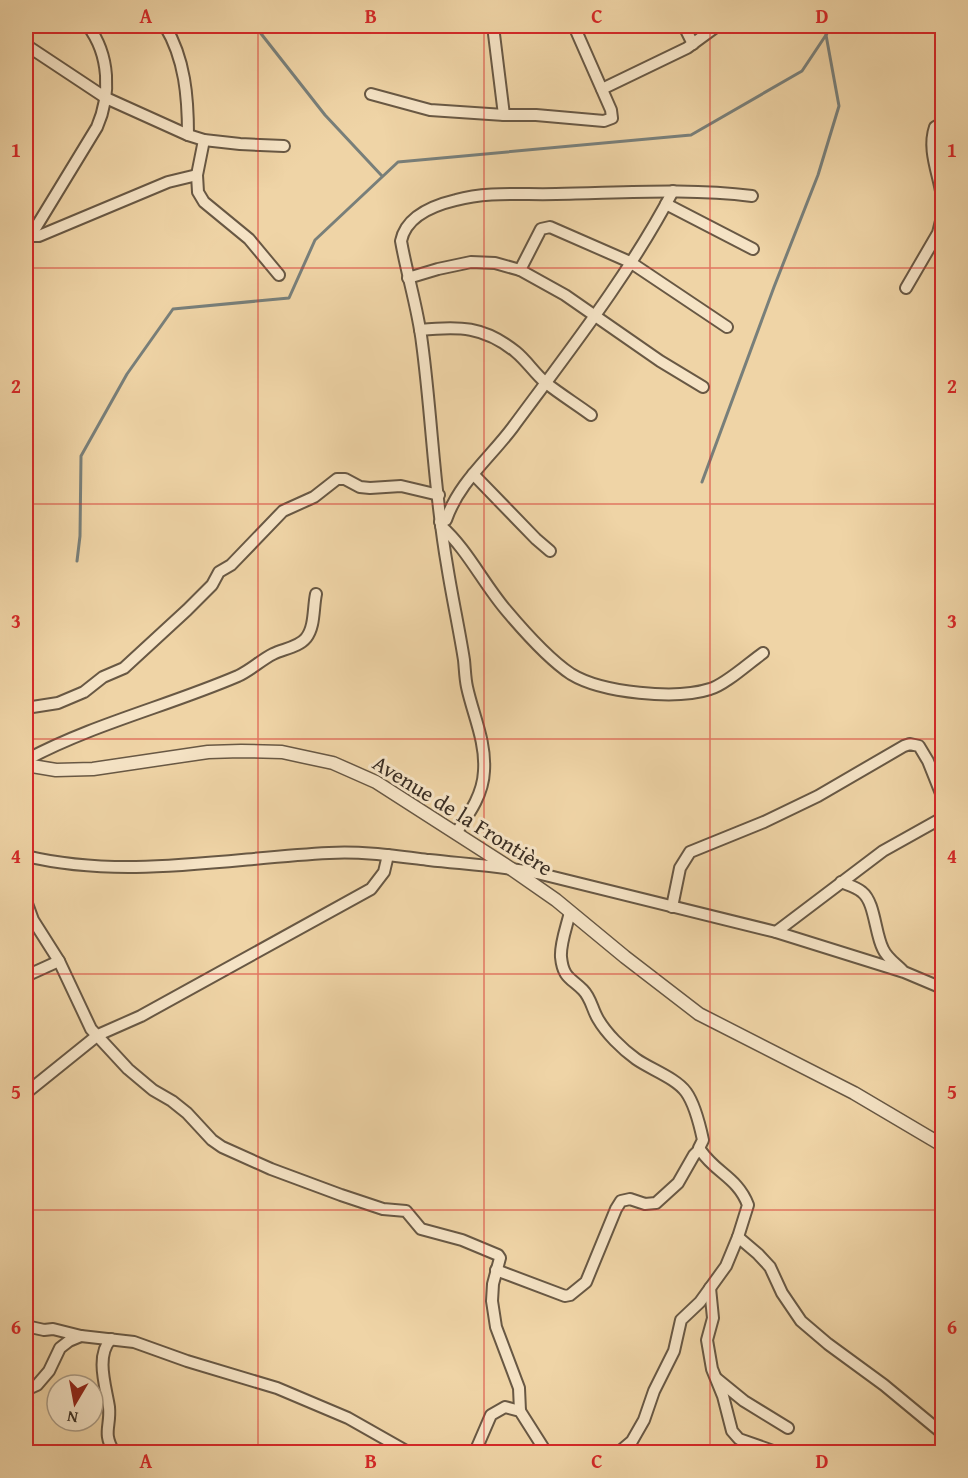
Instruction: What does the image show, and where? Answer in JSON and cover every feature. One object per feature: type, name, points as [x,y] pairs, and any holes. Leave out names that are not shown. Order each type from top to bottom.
[{"type":"street","points":[[28,237],[98,127],[106,99],[105,62],[88,26]]},
{"type":"street","points":[[165,26],[171,35],[184,77],[188,105],[188,135]]},
{"type":"street","points":[[493,26],[504,116]]},
{"type":"street","points":[[371,94],[430,110],[604,121],[612,118],[602,89],[574,26]]},
{"type":"street","points":[[684,26],[693,44]]},
{"type":"street","points":[[602,89],[693,44],[717,26]]},
{"type":"street","points":[[26,45],[106,99],[188,135],[204,140],[284,146]]},
{"type":"street","points":[[942,123],[935,127],[933,142],[934,162],[942,197]]},
{"type":"street","points":[[204,140],[197,175],[198,192],[204,202],[249,239],[279,275]]},
{"type":"street","points":[[28,237],[59,229],[168,182],[197,175]]},
{"type":"street","points":[[456,833],[474,806],[481,788],[484,773],[483,752],[480,731],[466,684],[440,524],[439,495],[432,458],[420,330],[400,241],[405,230],[420,214],[457,199],[504,194],[673,191],[752,196]]},
{"type":"street","points":[[440,524],[446,520],[456,495],[509,431],[595,314],[673,191]]},
{"type":"street","points":[[666,204],[753,249]]},
{"type":"street","points":[[906,288],[938,233],[942,218]]},
{"type":"street","points":[[520,270],[538,234],[545,227],[560,231],[630,262],[727,327]]},
{"type":"street","points":[[408,278],[438,268],[471,262],[495,263],[520,270],[595,314],[660,362],[703,387]]},
{"type":"street","points":[[420,330],[454,327],[474,330],[498,340],[517,353],[545,382],[591,415]]},
{"type":"street","points":[[473,474],[550,551]]},
{"type":"street","points":[[26,708],[58,703],[84,692],[103,676],[124,668],[188,610],[212,585],[219,572],[231,565],[283,511],[314,496],[337,479],[345,479],[360,487],[401,486],[439,495]]},
{"type":"street","points":[[440,524],[505,609],[540,647],[571,674],[593,684],[645,693],[676,695],[694,693],[717,686],[763,653]]},
{"type":"street","points":[[26,760],[44,750],[124,718],[241,675],[265,658],[296,645],[304,640],[310,630],[316,594]]},
{"type":"street","points":[[672,907],[680,868],[690,852],[764,822],[818,796],[910,744],[919,746],[928,761],[942,796]]},
{"type":"street","name":"Avenue de la Frontière","points":[[26,765],[56,770],[93,770],[208,752],[241,751],[282,752],[314,757],[333,763],[376,782],[510,868],[556,900],[699,1014],[854,1093],[942,1145]]},
{"type":"street","points":[[776,932],[894,844],[942,818]]},
{"type":"street","points":[[26,856],[56,864],[98,867],[220,863],[355,852],[510,868],[776,932],[904,972],[942,988]]},
{"type":"street","points":[[26,1093],[98,1035],[141,1016],[371,889],[384,872],[388,855]]},
{"type":"street","points":[[841,882],[865,894],[882,949],[886,956],[904,972]]},
{"type":"street","points":[[26,901],[33,920],[59,961],[86,1020],[128,1069],[153,1090],[187,1113],[206,1135],[222,1147],[341,1195],[383,1209],[409,1212],[421,1229],[462,1240],[498,1255],[500,1258],[492,1301],[495,1320],[519,1388],[520,1411],[546,1452]]},
{"type":"street","points":[[496,1270],[565,1296],[570,1295],[586,1282],[621,1201],[630,1199],[645,1204],[656,1203],[678,1183],[704,1140],[686,1092],[623,1048],[598,1019],[584,990],[570,981],[561,956],[570,912]]},
{"type":"street","points":[[26,976],[59,961]]},
{"type":"street","points":[[619,1452],[632,1441],[644,1420],[654,1390],[674,1351],[681,1320],[700,1302],[726,1266],[748,1205],[744,1194],[731,1179],[715,1168],[700,1149]]},
{"type":"street","points":[[738,1237],[770,1267],[782,1293],[801,1322],[884,1385],[942,1433]]},
{"type":"street","points":[[710,1288],[713,1318],[707,1340],[714,1377],[723,1396],[732,1431],[735,1436],[776,1452]]},
{"type":"street","points":[[26,1326],[44,1330],[53,1329],[81,1336],[134,1342],[187,1362],[277,1388],[348,1418],[408,1452]]},
{"type":"street","points":[[26,1390],[37,1385],[49,1371],[60,1348],[81,1336]]},
{"type":"street","points":[[111,1339],[104,1353],[104,1366],[109,1410],[107,1436],[114,1452]]},
{"type":"street","points":[[714,1377],[744,1401],[788,1428]]},
{"type":"street","points":[[475,1452],[491,1416],[505,1407],[520,1411]]},
{"type":"waterway","points":[[255,26],[325,115],[382,176]]},
{"type":"waterway","points":[[77,561],[80,536],[81,456],[127,374],[173,309],[289,298],[315,240],[398,162],[691,135],[802,71],[832,26]]},
{"type":"waterway","points":[[702,482],[818,175],[839,106],[826,35]]}]
